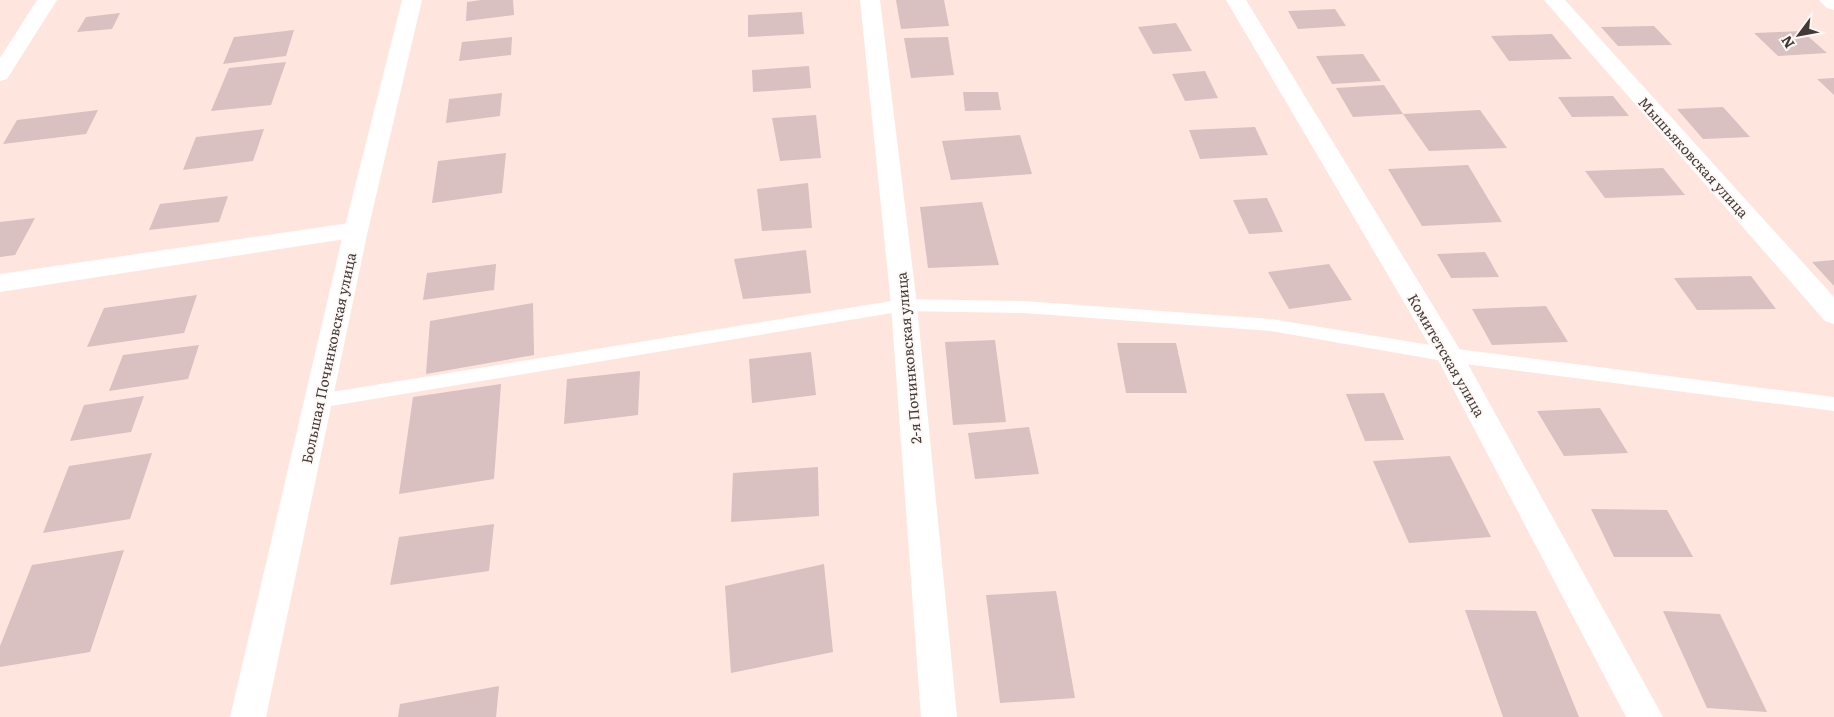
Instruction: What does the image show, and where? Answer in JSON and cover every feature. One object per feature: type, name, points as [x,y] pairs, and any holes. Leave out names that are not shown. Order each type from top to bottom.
[{"type":"street","points":[[0,75],[47,0]]},
{"type":"street","name":"Большая Починковская улица","points":[[248,717],[356,230],[412,0]]},
{"type":"street","name":"2-я Починковская улица","points":[[870,0],[904,305],[939,717]]},
{"type":"street","name":"Комитетская улица","points":[[1236,0],[1449,356],[1645,717]]},
{"type":"street","name":"Мышьяковская улица","points":[[1554,0],[1834,314]]},
{"type":"street","points":[[1829,0],[1834,4]]},
{"type":"street","points":[[0,283],[356,230]]},
{"type":"lane","points":[[319,401],[904,305],[1024,306],[1270,325],[1449,356],[1834,404]]},
{"type":"building","points":[[513,0],[514,15],[466,21],[467,2]]},
{"type":"building","points":[[896,0],[944,0],[949,26],[901,29]]},
{"type":"building","points":[[1335,9],[1346,26],[1298,29],[1288,11]]},
{"type":"building","points":[[802,12],[804,34],[748,37],[748,15]]},
{"type":"building","points":[[120,13],[112,29],[77,32],[86,17]]},
{"type":"building","points":[[1176,23],[1192,51],[1153,54],[1138,27]]},
{"type":"building","points":[[1654,26],[1672,45],[1618,46],[1601,27]]},
{"type":"building","points":[[294,30],[286,56],[223,64],[234,37]]},
{"type":"building","points":[[1802,31],[1827,53],[1778,56],[1754,33]]},
{"type":"building","points":[[1552,34],[1572,59],[1509,61],[1491,36]]},
{"type":"building","points":[[512,37],[511,55],[459,61],[462,42]]},
{"type":"building","points":[[948,37],[954,75],[911,78],[904,38]]},
{"type":"building","points":[[1363,54],[1381,81],[1332,84],[1316,56]]},
{"type":"building","points":[[286,62],[271,105],[211,111],[229,68]]},
{"type":"building","points":[[809,66],[811,88],[753,92],[752,70]]},
{"type":"building","points":[[1205,71],[1218,98],[1185,101],[1172,74]]},
{"type":"building","points":[[1834,78],[1834,95],[1817,79]]},
{"type":"building","points":[[1384,85],[1403,114],[1353,117],[1336,88]]},
{"type":"building","points":[[963,92],[998,92],[1001,110],[965,111]]},
{"type":"building","points":[[502,93],[500,116],[446,123],[449,99]]},
{"type":"building","points":[[1613,96],[1629,116],[1572,117],[1558,97]]},
{"type":"building","points":[[1723,107],[1750,137],[1703,139],[1677,109]]},
{"type":"building","points":[[98,110],[86,134],[3,144],[17,120]]},
{"type":"building","points":[[1480,110],[1507,148],[1429,151],[1403,114]]},
{"type":"building","points":[[816,115],[821,158],[780,161],[772,118]]},
{"type":"building","points":[[1255,127],[1268,155],[1200,159],[1189,130]]},
{"type":"building","points":[[264,129],[253,161],[183,170],[196,137]]},
{"type":"building","points":[[1020,135],[1032,174],[951,180],[942,141]]},
{"type":"building","points":[[506,153],[502,193],[432,203],[438,161]]},
{"type":"building","points":[[1468,165],[1502,222],[1422,226],[1388,169]]},
{"type":"building","points":[[1663,168],[1685,195],[1605,198],[1585,171]]},
{"type":"building","points":[[808,183],[812,228],[762,231],[757,189]]},
{"type":"building","points":[[228,196],[219,222],[149,230],[160,204]]},
{"type":"building","points":[[1267,198],[1283,232],[1249,234],[1233,200]]},
{"type":"building","points":[[982,202],[999,265],[928,268],[920,207]]},
{"type":"building","points":[[35,218],[15,255],[0,257],[0,222]]},
{"type":"building","points":[[806,250],[811,293],[743,299],[734,259]]},
{"type":"building","points":[[1485,252],[1499,277],[1451,278],[1437,254]]},
{"type":"building","points":[[1834,260],[1834,286],[1812,262]]},
{"type":"building","points":[[496,264],[494,290],[423,300],[427,273]]},
{"type":"building","points":[[1329,264],[1352,300],[1289,309],[1268,272]]},
{"type":"building","points":[[1751,276],[1776,309],[1697,310],[1674,278]]},
{"type":"building","points":[[197,295],[184,333],[87,347],[104,308]]},
{"type":"building","points":[[533,303],[534,355],[426,374],[430,321]]},
{"type":"building","points":[[1546,306],[1568,342],[1492,345],[1472,309]]},
{"type":"building","points":[[995,340],[1006,422],[953,425],[945,342]]},
{"type":"building","points":[[1117,343],[1176,343],[1187,393],[1126,393]]},
{"type":"building","points":[[199,345],[188,379],[109,391],[123,355]]},
{"type":"building","points":[[811,352],[816,395],[752,403],[749,359]]},
{"type":"building","points":[[640,371],[638,415],[564,424],[567,379]]},
{"type":"building","points":[[501,384],[494,479],[399,494],[413,397]]},
{"type":"building","points":[[1384,393],[1404,440],[1365,441],[1346,394]]},
{"type":"building","points":[[144,396],[131,432],[70,441],[84,405]]},
{"type":"building","points":[[1600,408],[1628,453],[1564,456],[1537,411]]},
{"type":"building","points":[[1029,427],[1039,474],[975,479],[968,433]]},
{"type":"building","points":[[152,453],[130,519],[43,533],[69,466]]},
{"type":"building","points":[[1450,456],[1491,537],[1409,543],[1373,461]]},
{"type":"building","points":[[818,467],[819,516],[731,522],[733,473]]},
{"type":"building","points":[[1591,509],[1667,510],[1693,557],[1614,557]]},
{"type":"building","points":[[494,524],[489,571],[390,585],[399,537]]},
{"type":"building","points":[[124,550],[90,652],[0,667],[0,646],[32,565]]},
{"type":"building","points":[[824,564],[833,652],[731,673],[725,586]]},
{"type":"building","points":[[1056,591],[1075,698],[1000,703],[986,595]]},
{"type":"building","points":[[1465,610],[1536,611],[1579,717],[1503,717]]},
{"type":"building","points":[[1663,611],[1720,614],[1767,712],[1707,708]]},
{"type":"building","points":[[499,686],[496,717],[398,717],[400,704]]}]
